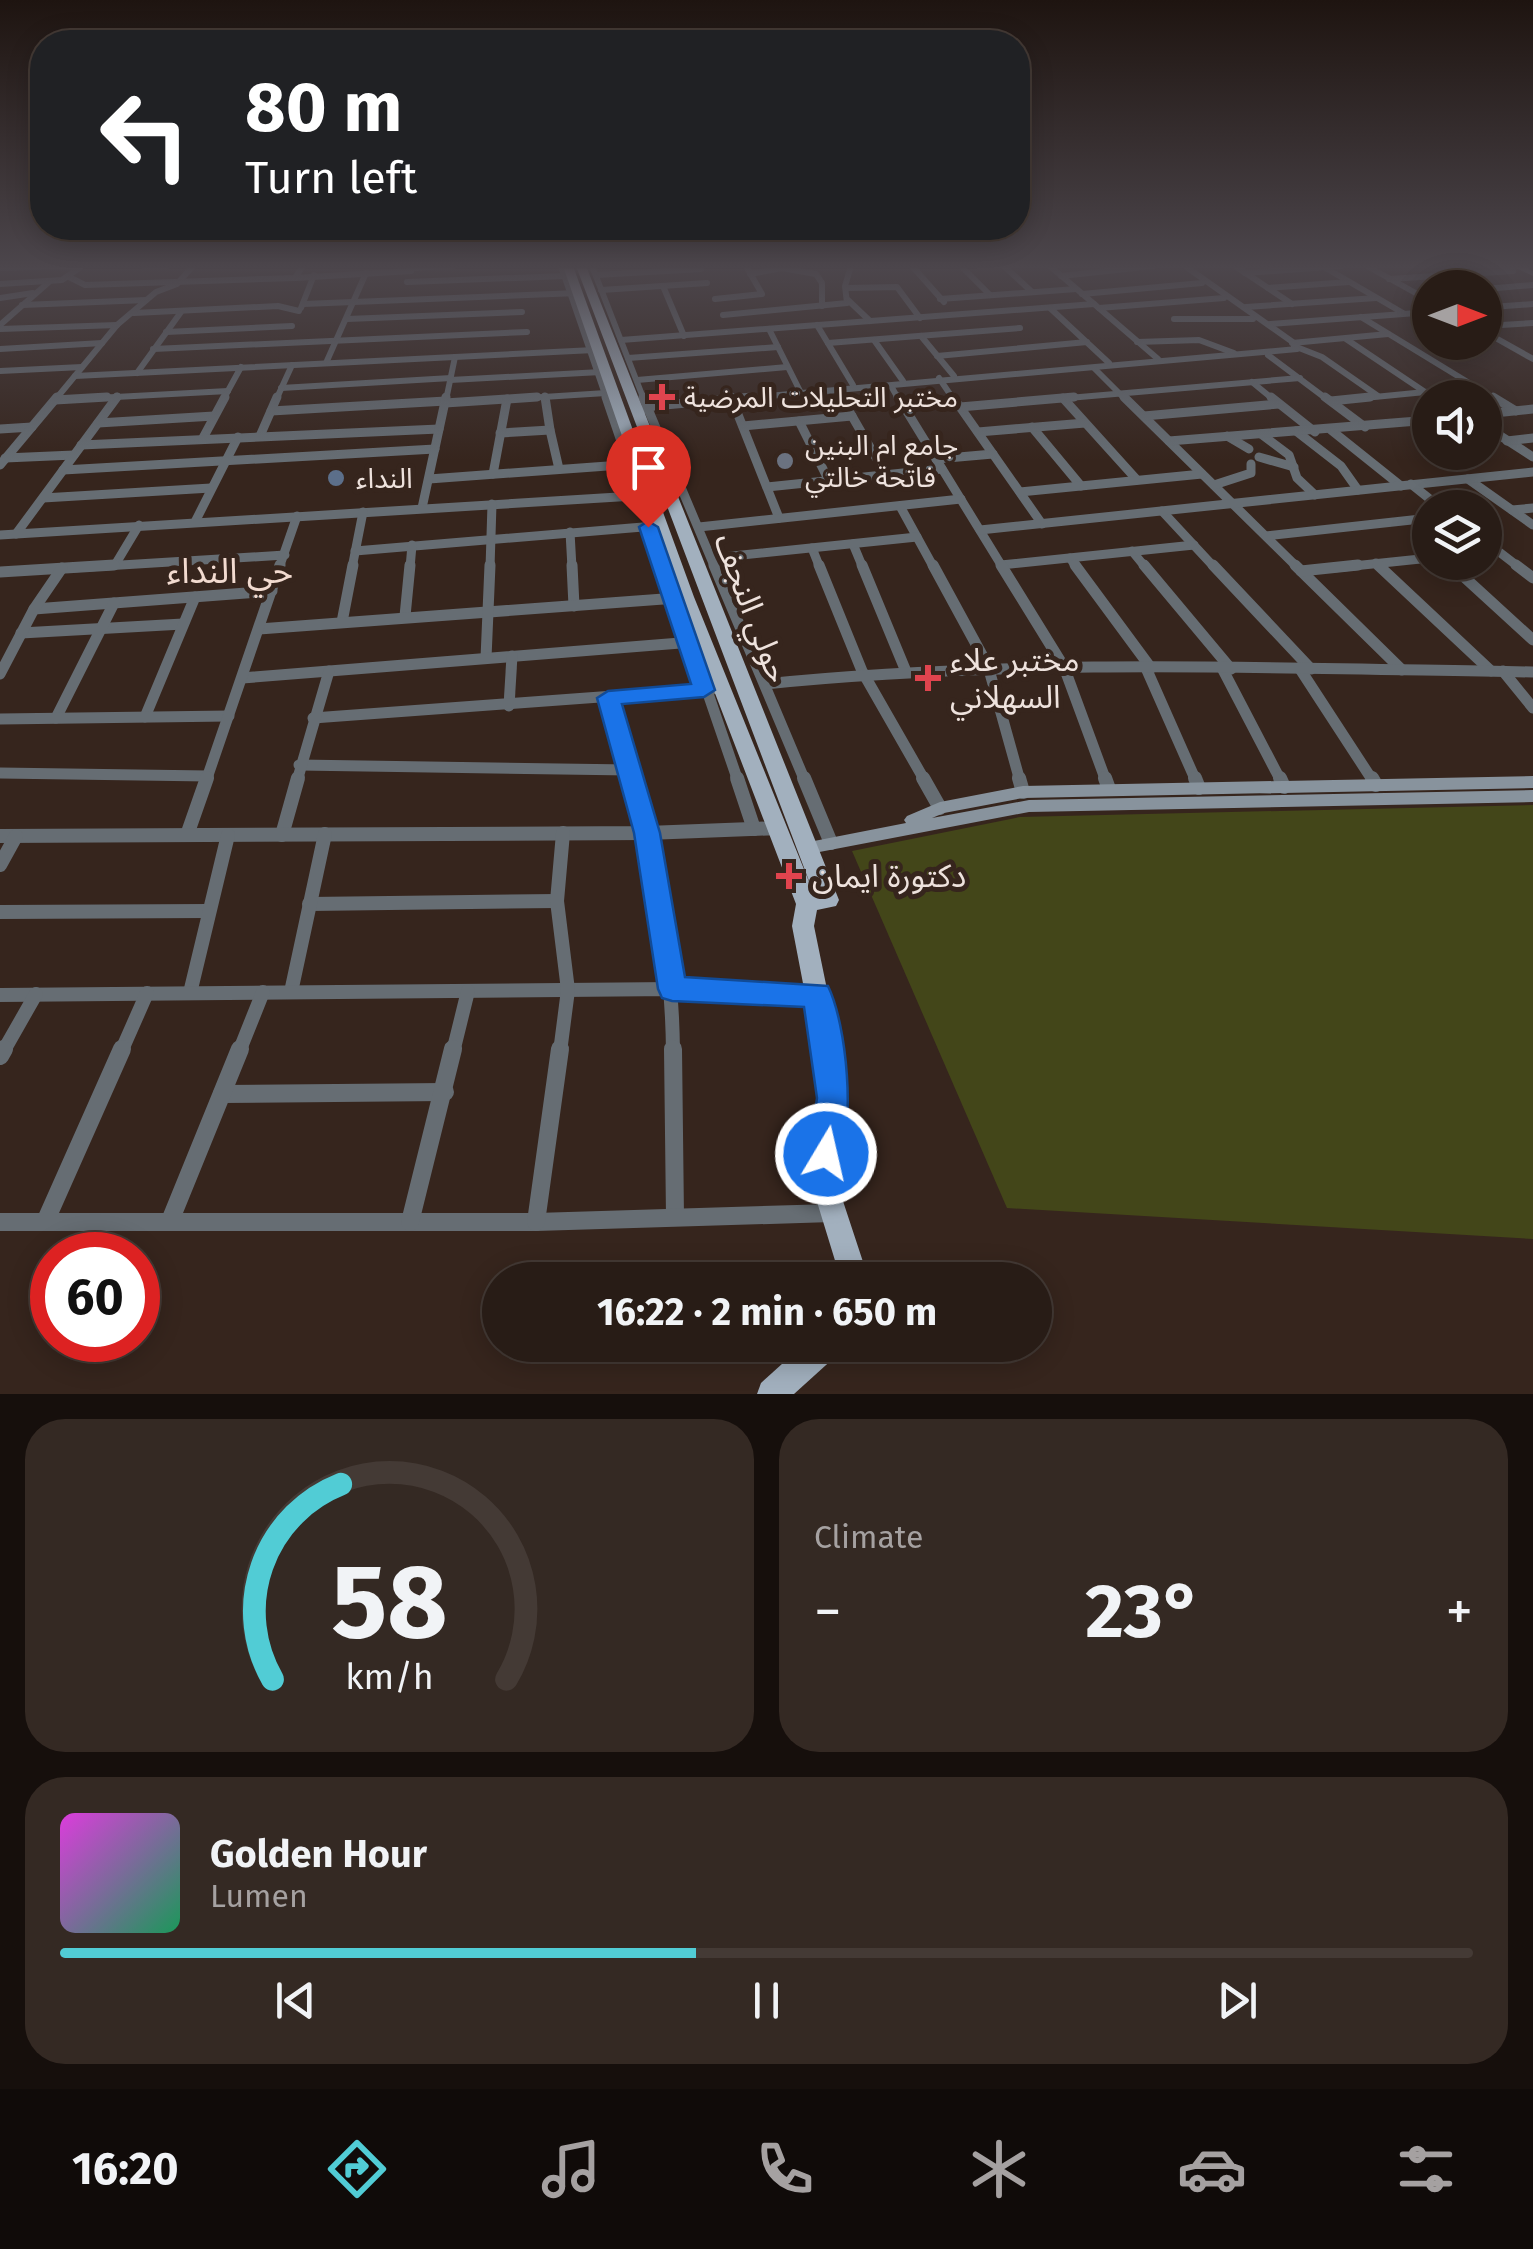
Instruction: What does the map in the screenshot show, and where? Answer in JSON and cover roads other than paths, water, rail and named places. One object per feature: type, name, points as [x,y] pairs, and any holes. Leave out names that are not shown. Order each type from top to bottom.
[{"type":"main road","name":"حولي النجف","points":[[595,331],[601,372],[695,641],[722,688],[780,828],[818,902]]},
{"type":"main road","name":"حولي النجف","points":[[596,331],[641,405],[809,848],[818,902],[803,926],[833,1087],[825,1166],[832,1213],[851,1262]]},
{"type":"main road","points":[[772,1394],[807,1362]]},
{"type":"street","points":[[84,344],[96,331]]},
{"type":"street","points":[[3,461],[113,331]]},
{"type":"street","points":[[136,372],[166,332],[186,331]]},
{"type":"street","points":[[274,366],[290,331]]},
{"type":"street","points":[[326,363],[341,331]]},
{"type":"street","points":[[75,376],[533,353],[592,331]]},
{"type":"street","points":[[596,331],[628,358],[641,405],[713,558],[830,843]]},
{"type":"street","points":[[611,331],[684,336],[743,331]]},
{"type":"street","points":[[682,331],[684,336]]},
{"type":"street","points":[[769,331],[799,392]]},
{"type":"street","points":[[820,331],[853,385]]},
{"type":"street","points":[[828,343],[982,331]]},
{"type":"street","points":[[1023,331],[1039,346]]},
{"type":"street","points":[[1075,331],[1109,363]]},
{"type":"street","points":[[1125,331],[1158,359]]},
{"type":"street","points":[[1271,331],[1322,357],[1378,396]]},
{"type":"street","points":[[1276,331],[1292,345],[1389,334]]},
{"type":"street","points":[[1384,331],[1465,380]]},
{"type":"street","points":[[154,349],[527,332],[533,353]]},
{"type":"street","points":[[920,336],[954,376]]},
{"type":"street","points":[[1345,338],[1412,383]]},
{"type":"street","points":[[874,340],[903,381]]},
{"type":"street","points":[[1137,342],[1202,340],[1234,353]]},
{"type":"street","points":[[1502,341],[1533,359]]},
{"type":"street","points":[[937,356],[1087,342]]},
{"type":"street","points":[[0,348],[102,344]]},
{"type":"street","points":[[1510,346],[1533,344]]},
{"type":"street","points":[[799,392],[1109,363],[1288,352],[1292,345]]},
{"type":"street","points":[[628,358],[778,347]]},
{"type":"street","points":[[641,405],[1265,352],[1366,426]]},
{"type":"street","points":[[422,508],[455,357]]},
{"type":"street","points":[[260,436],[292,365]]},
{"type":"street","points":[[0,371],[82,367]]},
{"type":"street","points":[[202,438],[241,367]]},
{"type":"street","points":[[637,380],[788,367]]},
{"type":"street","points":[[1093,367],[1402,670]]},
{"type":"street","points":[[282,388],[601,372]]},
{"type":"street","points":[[960,407],[1300,378]]},
{"type":"street","points":[[941,380],[1042,524]]},
{"type":"street","points":[[1252,382],[1342,466],[1358,490]]},
{"type":"street","points":[[890,386],[1064,667],[1109,789]]},
{"type":"street","points":[[837,390],[886,475]]},
{"type":"street","points":[[55,400],[228,391]]},
{"type":"street","points":[[271,411],[608,393]]},
{"type":"street","points":[[1331,401],[1412,393]]},
{"type":"street","points":[[16,534],[118,396]]},
{"type":"street","points":[[545,397],[559,469]]},
{"type":"street","points":[[731,397],[778,518]]},
{"type":"street","points":[[1063,398],[1138,480]]},
{"type":"street","points":[[493,474],[507,399]]},
{"type":"street","points":[[1502,403],[1516,411]]},
{"type":"street","points":[[1144,416],[1279,404]]},
{"type":"street","points":[[1502,412],[1533,410]]},
{"type":"street","points":[[98,423],[214,416]]},
{"type":"street","points":[[743,426],[852,416]]},
{"type":"street","points":[[156,441],[169,418]]},
{"type":"street","points":[[799,421],[829,481]]},
{"type":"street","points":[[1276,444],[1331,430],[1412,422]]},
{"type":"street","points":[[978,432],[1085,423]]},
{"type":"street","points":[[0,428],[32,427]]},
{"type":"street","points":[[1032,427],[1081,486]]},
{"type":"street","points":[[81,445],[439,429]]},
{"type":"street","points":[[500,433],[550,430]]},
{"type":"street","points":[[1331,430],[1414,490]]},
{"type":"street","points":[[1169,441],[1296,431],[1312,436]]},
{"type":"street","points":[[1261,434],[1289,455],[1297,478],[1316,495]]},
{"type":"street","points":[[195,522],[238,436]]},
{"type":"street","points":[[1227,436],[1249,449]]},
{"type":"street","points":[[1502,436],[1533,457]]},
{"type":"street","points":[[1508,440],[1533,438]]},
{"type":"street","points":[[63,470],[435,449]]},
{"type":"street","points":[[936,459],[993,454]]},
{"type":"street","points":[[3,461],[74,455]]},
{"type":"street","points":[[1214,485],[1246,477],[1255,460],[1294,467]]},
{"type":"street","points":[[429,478],[634,464]]},
{"type":"street","points":[[767,488],[942,469]]},
{"type":"street","points":[[980,530],[1533,472]]},
{"type":"street","points":[[1020,492],[1202,474]]},
{"type":"street","points":[[1468,478],[1533,525]]},
{"type":"street","points":[[43,498],[211,488]]},
{"type":"street","points":[[0,534],[644,495]]},
{"type":"street","points":[[698,527],[961,499]]},
{"type":"street","points":[[486,658],[492,504]]},
{"type":"street","points":[[900,506],[988,666],[1023,792]]},
{"type":"street","points":[[1512,510],[1533,508]]},
{"type":"street","points":[[1162,511],[1306,669],[1376,785]]},
{"type":"street","points":[[342,622],[363,512]]},
{"type":"street","points":[[187,835],[298,516]]},
{"type":"street","points":[[1266,536],[1412,520]]},
{"type":"street","points":[[115,565],[139,525]]},
{"type":"street","points":[[355,550],[655,526]]},
{"type":"street","points":[[570,532],[574,606]]},
{"type":"street","points":[[713,558],[917,537]]},
{"type":"street","points":[[853,544],[905,669]]},
{"type":"street","points":[[1002,565],[1194,545]]},
{"type":"street","points":[[405,616],[412,546]]},
{"type":"street","points":[[812,548],[862,672],[940,808]]},
{"type":"street","points":[[1132,551],[1226,668],[1284,787]]},
{"type":"street","points":[[0,572],[285,554]]},
{"type":"street","points":[[1070,558],[1148,668],[1199,788]]},
{"type":"street","points":[[1502,558],[1533,578]]},
{"type":"street","points":[[1301,571],[1412,560]]},
{"type":"street","points":[[1376,564],[1533,708]]},
{"type":"street","points":[[0,674],[34,609],[62,568]]},
{"type":"street","points":[[1467,580],[1533,640]]},
{"type":"street","points":[[34,609],[272,591]]},
{"type":"street","points":[[144,717],[195,597]]},
{"type":"street","points":[[260,629],[679,598]]},
{"type":"street","points":[[56,718],[114,603]]},
{"type":"street","points":[[22,633],[183,624]]},
{"type":"street","points":[[242,678],[695,641],[704,690],[754,829]]},
{"type":"street","points":[[510,706],[512,656]]},
{"type":"street","points":[[766,684],[862,672],[988,666],[1533,672]]},
{"type":"street","points":[[282,834],[329,671]]},
{"type":"street","points":[[314,718],[722,688]]},
{"type":"street","points":[[608,698],[647,833],[672,989],[675,1217]]},
{"type":"street","points":[[0,719],[229,716]]},
{"type":"street","points":[[299,765],[630,770]]},
{"type":"street","points":[[0,773],[208,776]]},
{"type":"street","points":[[886,831],[940,808],[1023,792],[1533,782]]},
{"type":"street","points":[[809,848],[1029,806],[1533,796]]},
{"type":"street","points":[[0,836],[647,833],[780,828]]},
{"type":"street","points":[[536,1222],[568,990],[557,900],[563,833]]},
{"type":"street","points":[[291,992],[325,834]]},
{"type":"street","points":[[190,993],[228,835]]},
{"type":"street","points":[[0,865],[16,836]]},
{"type":"street","points":[[309,904],[557,900]]},
{"type":"street","points":[[0,912],[209,911]]},
{"type":"street","points":[[0,995],[672,989],[817,995]]},
{"type":"street","points":[[410,1222],[468,990]]},
{"type":"street","points":[[170,1222],[262,992]]},
{"type":"street","points":[[0,1056],[36,994]]},
{"type":"street","points":[[46,1220],[147,994]]},
{"type":"street","points":[[222,1094],[444,1092]]},
{"type":"street","points":[[0,1222],[536,1222],[832,1213]]},
{"type":"place","name":"مختبر التحليلات المرضية","points":[[662,397]]},
{"type":"place","name":"جامع ام البنين فاتحة خالتي","points":[[785,461]]},
{"type":"place","name":"النداء","points":[[336,478]]},
{"type":"place","name":"مختبر علاء السهلاني","points":[[928,678]]},
{"type":"place","name":"دكتورة ايمان","points":[[789,876]]},
{"type":"district","name":"حي النداء","points":[[230,571]]}]
